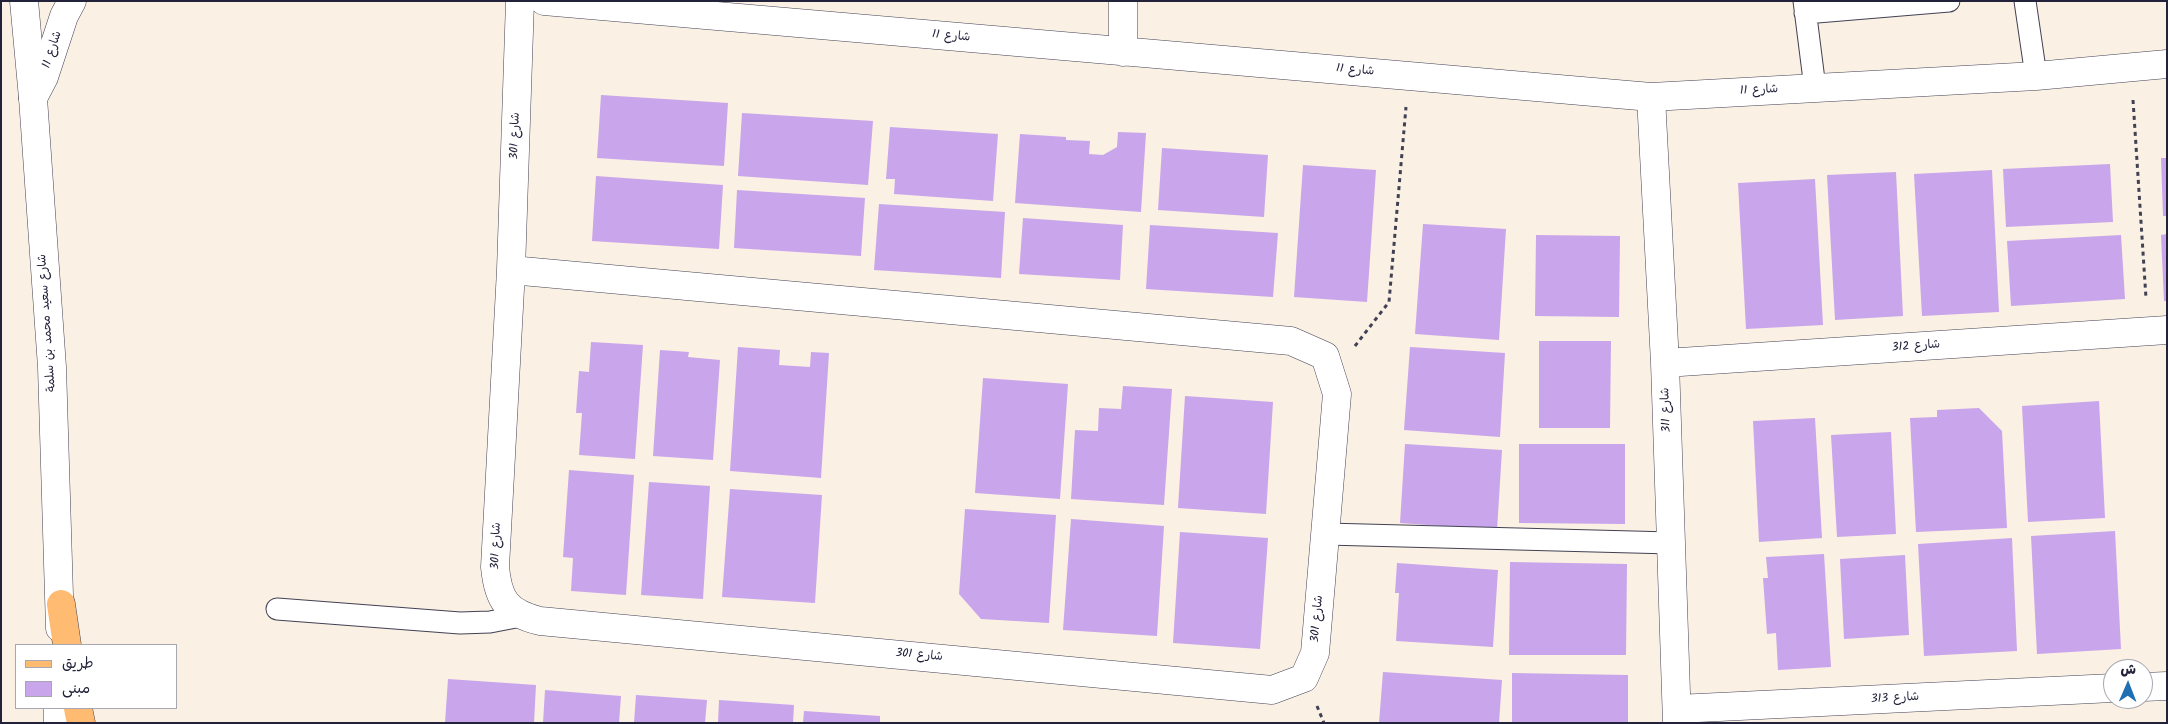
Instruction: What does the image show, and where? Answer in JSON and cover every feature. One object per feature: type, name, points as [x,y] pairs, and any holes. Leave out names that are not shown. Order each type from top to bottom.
[{"type":"main road","points":[[61,604],[66,644]]},
{"type":"main road","points":[[78,709],[81,723]]},
{"type":"street","name":"شارع سعيد محمد بن سلمة","points":[[24,1],[33,98],[52,367],[61,604],[60,644]]},
{"type":"street","name":"شارع 11","points":[[33,98],[44,77],[64,16],[72,1]]},
{"type":"street","name":"شارع 301","points":[[511,270],[1291,341],[1325,356],[1337,394],[1315,653],[1304,678],[1272,690],[550,622],[521,616],[506,604],[497,587],[495,567],[511,270],[520,1]]},
{"type":"street","name":"شارع 11","points":[[544,1],[1652,97],[2036,76],[2167,64]]},
{"type":"street","points":[[1123,1],[1123,52]]},
{"type":"street","name":"شارع 311","points":[[1652,97],[1665,363],[1677,716]]},
{"type":"street","name":"شارع 312","points":[[1665,363],[2158,331]]},
{"type":"street","points":[[2153,687],[2167,686]]},
{"type":"street","name":"شارع 313","points":[[1677,716],[2103,689]]},
{"type":"street","points":[[58,709],[58,723]]},
{"type":"lane","points":[[1814,88],[1804,7],[1948,1]]},
{"type":"lane","points":[[2025,1],[2036,76]]},
{"type":"lane","points":[[1326,534],[1671,543]]},
{"type":"lane","points":[[277,609],[460,623],[490,622],[521,616]]},
{"type":"path","points":[[2130,68],[2158,331]]},
{"type":"path","points":[[1332,376],[1389,302],[1409,76]]},
{"type":"building","points":[[601,95],[728,103],[724,166],[597,158]]},
{"type":"building","points":[[742,113],[873,121],[868,185],[738,176]]},
{"type":"building","points":[[890,127],[998,134],[993,201],[894,194],[895,179],[886,179]]},
{"type":"building","points":[[1118,132],[1146,133],[1141,212],[1015,203],[1020,134],[1066,137],[1066,140],[1090,141],[1089,154],[1103,155],[1117,147]]},
{"type":"building","points":[[1162,148],[1268,155],[1264,217],[1158,210]]},
{"type":"building","points":[[2161,158],[2167,158],[2167,216],[2163,216]]},
{"type":"building","points":[[2110,164],[2113,222],[2006,227],[2003,169]]},
{"type":"building","points":[[1303,165],[1376,170],[1367,302],[1294,297]]},
{"type":"building","points":[[1992,170],[1999,312],[1922,316],[1914,174]]},
{"type":"building","points":[[1896,172],[1903,316],[1835,320],[1827,175]]},
{"type":"building","points":[[596,176],[723,185],[719,249],[592,241]]},
{"type":"building","points":[[1815,179],[1823,325],[1746,329],[1738,183]]},
{"type":"building","points":[[737,190],[865,198],[861,256],[734,248]]},
{"type":"building","points":[[879,204],[1005,212],[1001,278],[874,270]]},
{"type":"building","points":[[1023,218],[1123,225],[1120,280],[1019,274]]},
{"type":"building","points":[[1423,224],[1506,229],[1499,340],[1415,334]]},
{"type":"building","points":[[1150,225],[1278,233],[1273,297],[1146,289]]},
{"type":"building","points":[[2167,234],[2167,301],[2164,301],[2161,235]]},
{"type":"building","points":[[1536,235],[1620,236],[1619,317],[1535,316]]},
{"type":"building","points":[[2121,235],[2125,299],[2011,306],[2007,241]]},
{"type":"building","points":[[1539,341],[1611,341],[1610,428],[1539,428]]},
{"type":"building","points":[[591,342],[643,345],[635,459],[579,455],[582,413],[576,413],[579,371],[589,372]]},
{"type":"building","points":[[738,347],[780,350],[779,365],[810,367],[811,352],[829,353],[821,478],[730,471]]},
{"type":"building","points":[[1410,347],[1505,353],[1500,437],[1404,430]]},
{"type":"building","points":[[660,350],[689,352],[688,357],[720,360],[713,460],[653,456]]},
{"type":"building","points":[[983,378],[1068,384],[1060,499],[975,493]]},
{"type":"building","points":[[1123,386],[1172,389],[1164,505],[1071,499],[1075,430],[1098,431],[1099,408],[1121,409]]},
{"type":"building","points":[[1185,396],[1273,402],[1266,514],[1178,508]]},
{"type":"building","points":[[2099,401],[2105,518],[2028,522],[2022,406]]},
{"type":"building","points":[[1979,408],[2002,431],[2007,528],[1916,532],[1910,418],[1937,417],[1937,410]]},
{"type":"building","points":[[1815,418],[1822,538],[1759,542],[1753,421]]},
{"type":"building","points":[[1891,432],[1896,534],[1837,537],[1831,435]]},
{"type":"building","points":[[1405,444],[1502,450],[1497,530],[1400,523]]},
{"type":"building","points":[[1519,444],[1625,444],[1625,524],[1519,523]]},
{"type":"building","points":[[569,470],[634,475],[626,595],[571,591],[573,558],[563,557]]},
{"type":"building","points":[[649,482],[710,486],[703,599],[641,595]]},
{"type":"building","points":[[730,489],[822,495],[815,603],[722,597]]},
{"type":"building","points":[[965,509],[1056,515],[1049,623],[981,619],[959,594]]},
{"type":"building","points":[[1071,519],[1164,526],[1157,636],[1063,630]]},
{"type":"building","points":[[2115,531],[2121,649],[2037,654],[2031,536]]},
{"type":"building","points":[[1180,532],[1268,538],[1260,649],[1173,643]]},
{"type":"building","points":[[2012,538],[2017,651],[1924,656],[1918,544]]},
{"type":"building","points":[[1824,554],[1831,667],[1778,670],[1776,633],[1767,634],[1763,578],[1768,578],[1766,557]]},
{"type":"building","points":[[1905,555],[1909,635],[1844,639],[1840,559]]},
{"type":"building","points":[[1510,562],[1627,564],[1626,655],[1509,655]]},
{"type":"building","points":[[1397,563],[1498,570],[1493,647],[1396,641],[1399,593],[1395,593]]},
{"type":"building","points":[[1383,672],[1502,680],[1499,723],[1379,723]]},
{"type":"building","points":[[1512,673],[1628,675],[1628,723],[1512,723]]},
{"type":"building","points":[[448,679],[536,685],[534,723],[445,723]]},
{"type":"building","points":[[545,690],[621,696],[619,723],[543,723]]},
{"type":"building","points":[[636,695],[707,700],[705,723],[634,723]]},
{"type":"building","points":[[719,700],[794,705],[793,723],[718,723]]},
{"type":"building","points":[[804,711],[880,716],[880,723],[803,723]]}]
